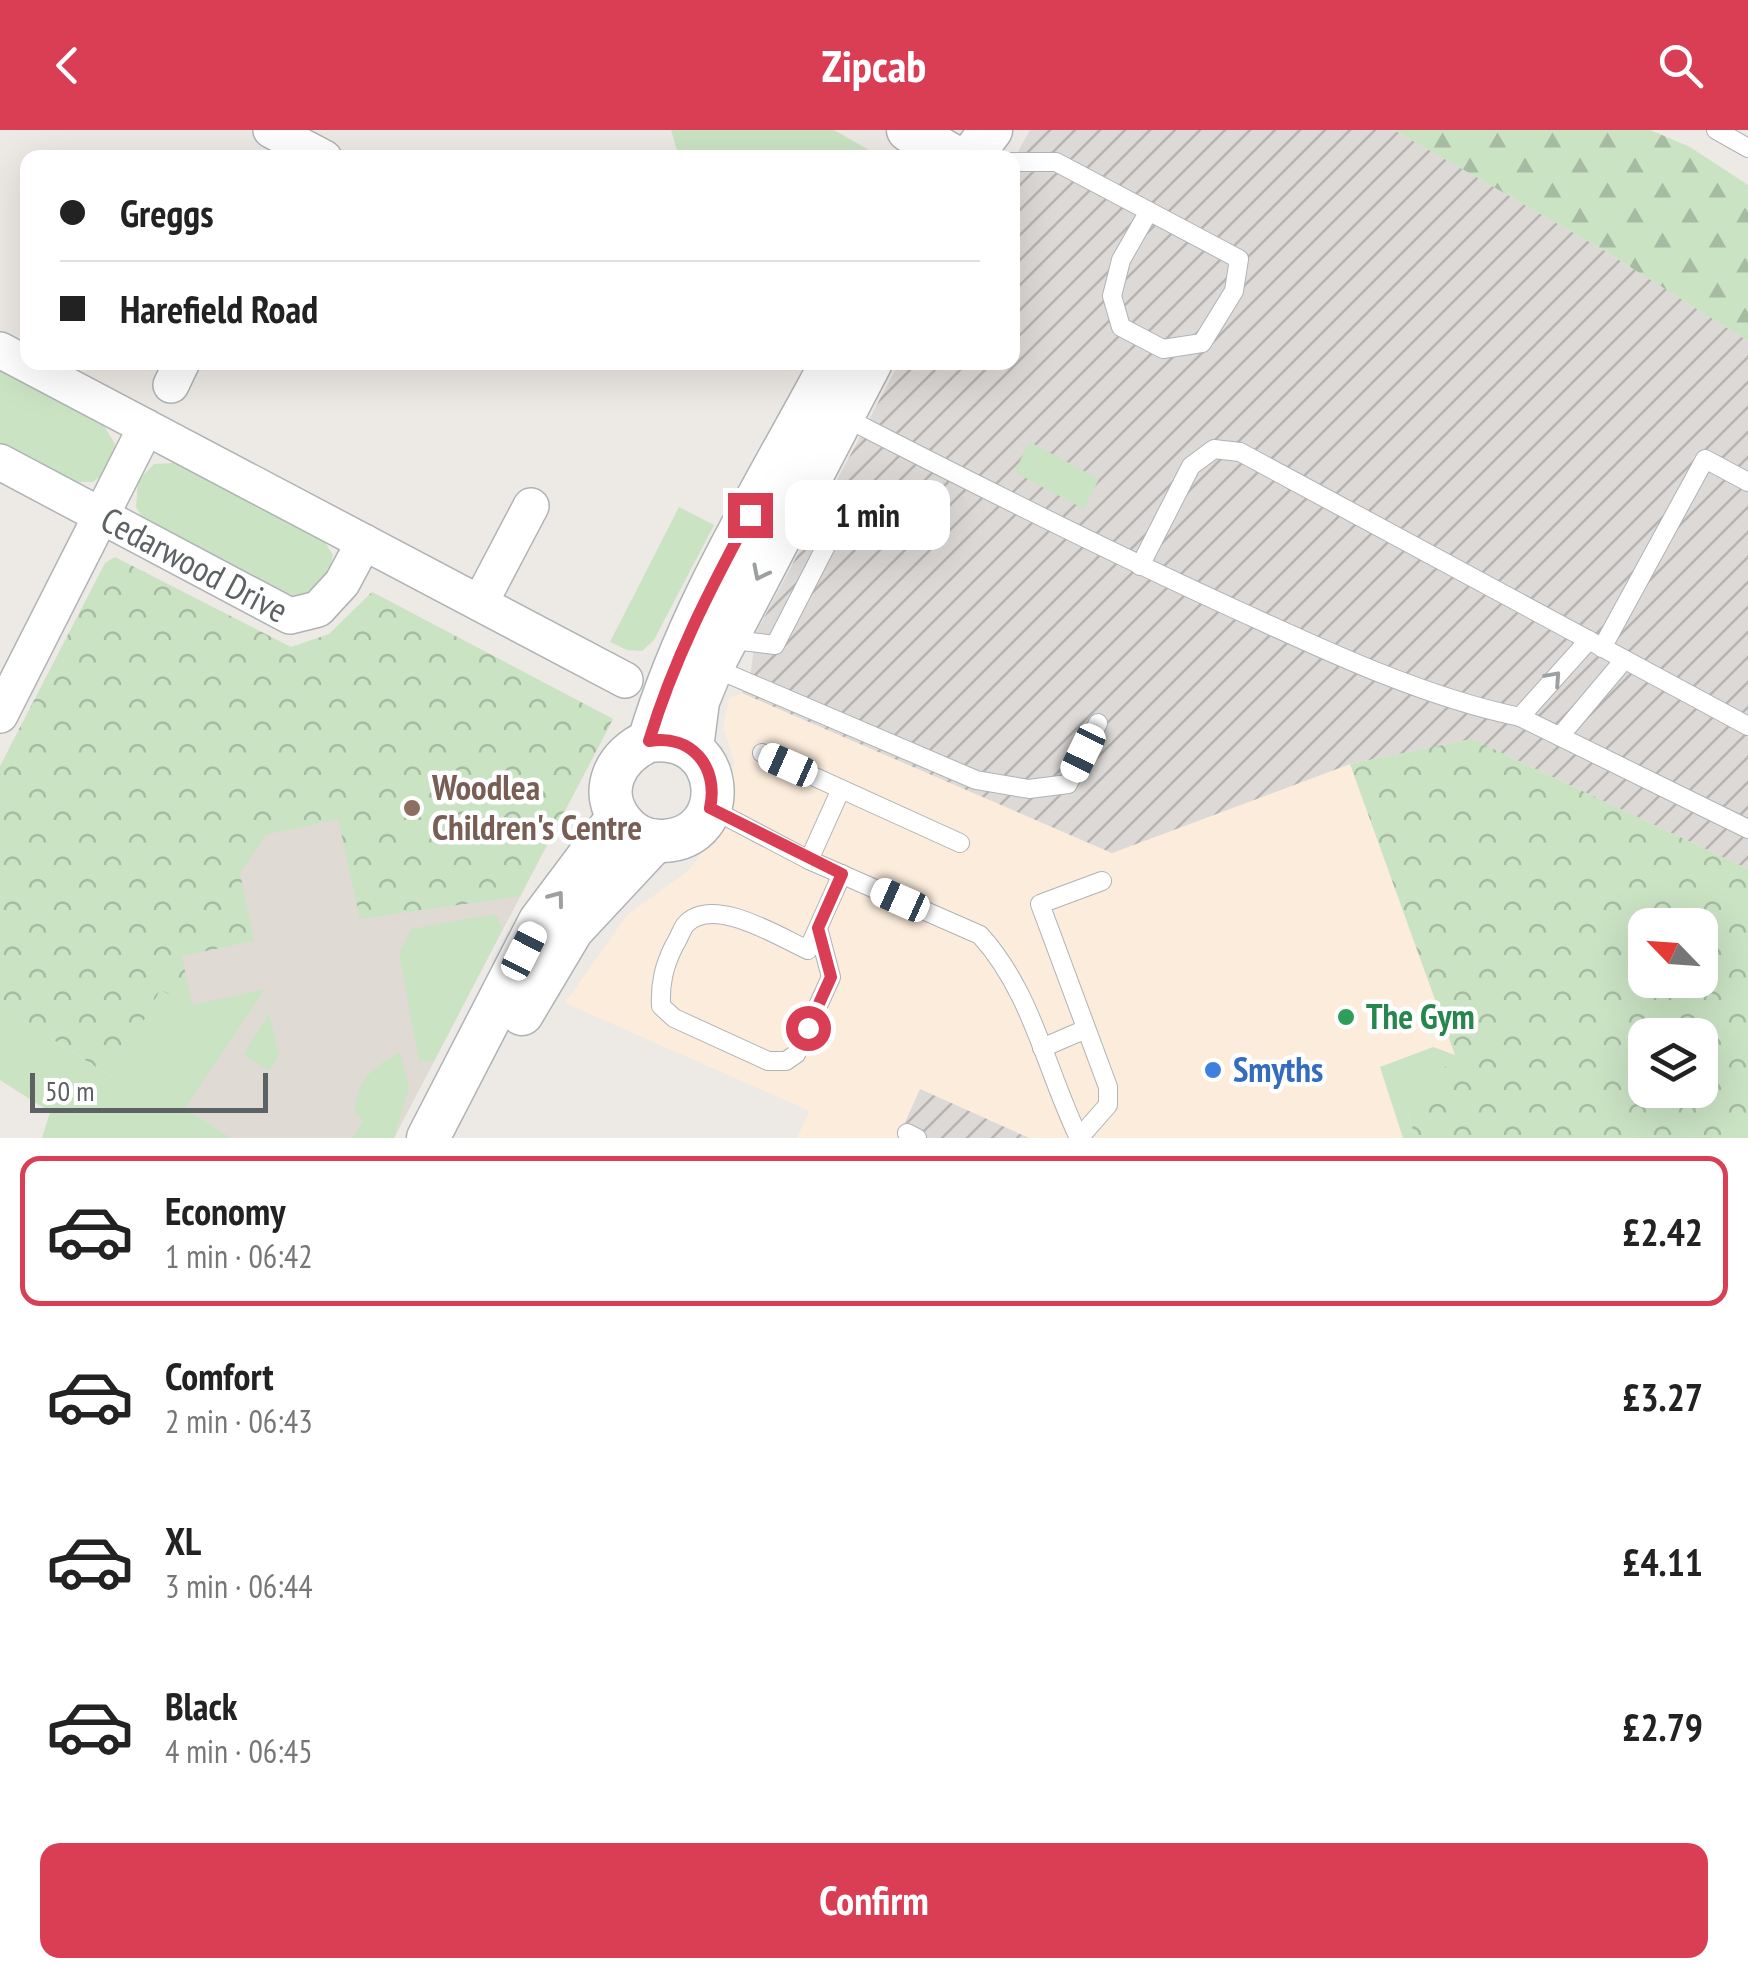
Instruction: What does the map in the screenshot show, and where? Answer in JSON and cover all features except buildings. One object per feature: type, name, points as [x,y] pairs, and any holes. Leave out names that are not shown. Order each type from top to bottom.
[{"type":"street","points":[[908,130],[942,150]]},
{"type":"street","points":[[38,370],[624,680]]},
{"type":"street","points":[[692,748],[698,701],[810,476],[831,370]]},
{"type":"street","points":[[649,741],[666,684],[704,602],[826,408],[863,370]]},
{"type":"street","points":[[0,714],[146,427]]},
{"type":"street","name":"Cedarwood Drive","points":[[0,462],[290,616],[318,609],[342,583],[364,542]]},
{"type":"street","points":[[480,603],[531,506]]},
{"type":"street","points":[[671,740],[692,748],[711,775],[710,808],[694,830],[668,841],[634,833],[618,817],[612,802],[610,786],[614,771],[634,747],[649,741],[671,740]]},
{"type":"street","points":[[428,1138],[540,920],[618,817]]},
{"type":"street","points":[[458,1138],[532,996],[572,930],[655,841]]},
{"type":"lane","points":[[1716,130],[1748,148]]},
{"type":"lane","points":[[1020,162],[1056,162],[1150,211],[1239,258],[1234,291],[1202,344],[1164,349],[1121,328],[1112,296],[1121,260],[1150,211]]},
{"type":"lane","points":[[826,408],[1140,566],[1339,656],[1489,711],[1520,717],[1748,830]]},
{"type":"lane","points":[[1140,566],[1191,466],[1214,449],[1240,452],[1748,726]]},
{"type":"lane","points":[[1520,717],[1595,644],[1705,459],[1748,482]]},
{"type":"lane","points":[[719,653],[976,780],[1028,789],[1068,784],[1098,723]]},
{"type":"lane","points":[[1560,736],[1624,660]]},
{"type":"lane","points":[[762,754],[960,842]]},
{"type":"lane","points":[[809,860],[841,789]]},
{"type":"lane","points":[[710,808],[809,860],[980,935],[1016,982],[1079,1138],[1108,1105],[1108,1087],[1040,904],[1102,881]]},
{"type":"lane","points":[[818,928],[831,977],[796,1054],[786,1061],[768,1061],[674,1018],[661,1006],[660,986],[666,962],[686,923],[703,915],[728,914],[808,950],[842,874]]},
{"type":"lane","points":[[1042,1048],[1086,1028]]},
{"type":"shaded area","points":[[1030,130],[1394,130],[1600,248],[1748,341],[1748,869],[1472,739],[1350,764],[1112,853],[742,693],[751,671],[756,633],[895,370],[1020,370],[1019,150]]},
{"type":"shaded area","name":"Woodlea Children's Centre","points":[[372,592],[613,719],[394,1138],[205,1138],[113,1078]]},
{"type":"shaded area","points":[[742,693],[1112,853],[1350,764],[1455,1055],[1407,1112],[1416,1138],[797,1138],[809,1111],[565,1003],[627,915],[689,870],[726,821],[734,762],[723,727],[729,698]]},
{"type":"shaded area","points":[[920,1089],[1029,1138],[898,1138]]},
{"type":"green space","points":[[671,130],[834,130],[869,150],[677,150]]},
{"type":"green space","points":[[1394,130],[1650,130],[1690,147],[1748,185],[1748,341],[1600,248]]},
{"type":"green space","points":[[0,370],[103,424],[115,444],[111,468],[93,482],[69,482],[0,446]]},
{"type":"green space","points":[[1030,442],[1099,479],[1084,509],[1014,472]]},
{"type":"green space","points":[[174,463],[322,538],[333,555],[319,587],[305,594],[285,596],[145,522],[136,507],[138,481],[154,464]]},
{"type":"green space","points":[[679,507],[714,525],[654,640],[642,651],[627,650],[610,642]]},
{"type":"green space","points":[[115,557],[291,647],[329,634],[372,592],[613,719],[520,896],[360,919],[338,819],[266,835],[240,873],[254,941],[182,956],[192,1005],[160,990],[113,1078],[0,1005],[0,766],[105,563]]},
{"type":"green space","points":[[1472,739],[1748,869],[1748,1138],[1416,1138],[1407,1112],[1455,1055],[1350,764]]},
{"type":"green space","points":[[495,914],[503,928],[434,1061],[419,1061],[399,954],[411,929]]},
{"type":"green space","points":[[265,989],[185,1108],[231,1138],[42,1138],[50,1112],[0,1080],[0,1005],[113,1078],[160,990],[192,1005]]},
{"type":"green space","points":[[269,1013],[279,1056],[269,1071],[243,1055]]},
{"type":"green space","points":[[1433,1047],[1455,1055],[1407,1112],[1416,1138],[1403,1138],[1380,1067]]},
{"type":"green space","points":[[400,1052],[409,1087],[394,1138],[352,1138],[363,1121],[355,1111],[363,1082],[374,1069]]},
{"type":"place","name":"Woodlea Children's Centre","points":[[412,808]]},
{"type":"place","name":"The Gym","points":[[1346,1017]]},
{"type":"place","name":"Smyths","points":[[1213,1070]]},
{"type":"route","points":[[750,515],[666,684],[649,741],[682,743],[704,760],[711,775],[710,808],[842,874],[818,928],[831,977],[808,1028]]}]
